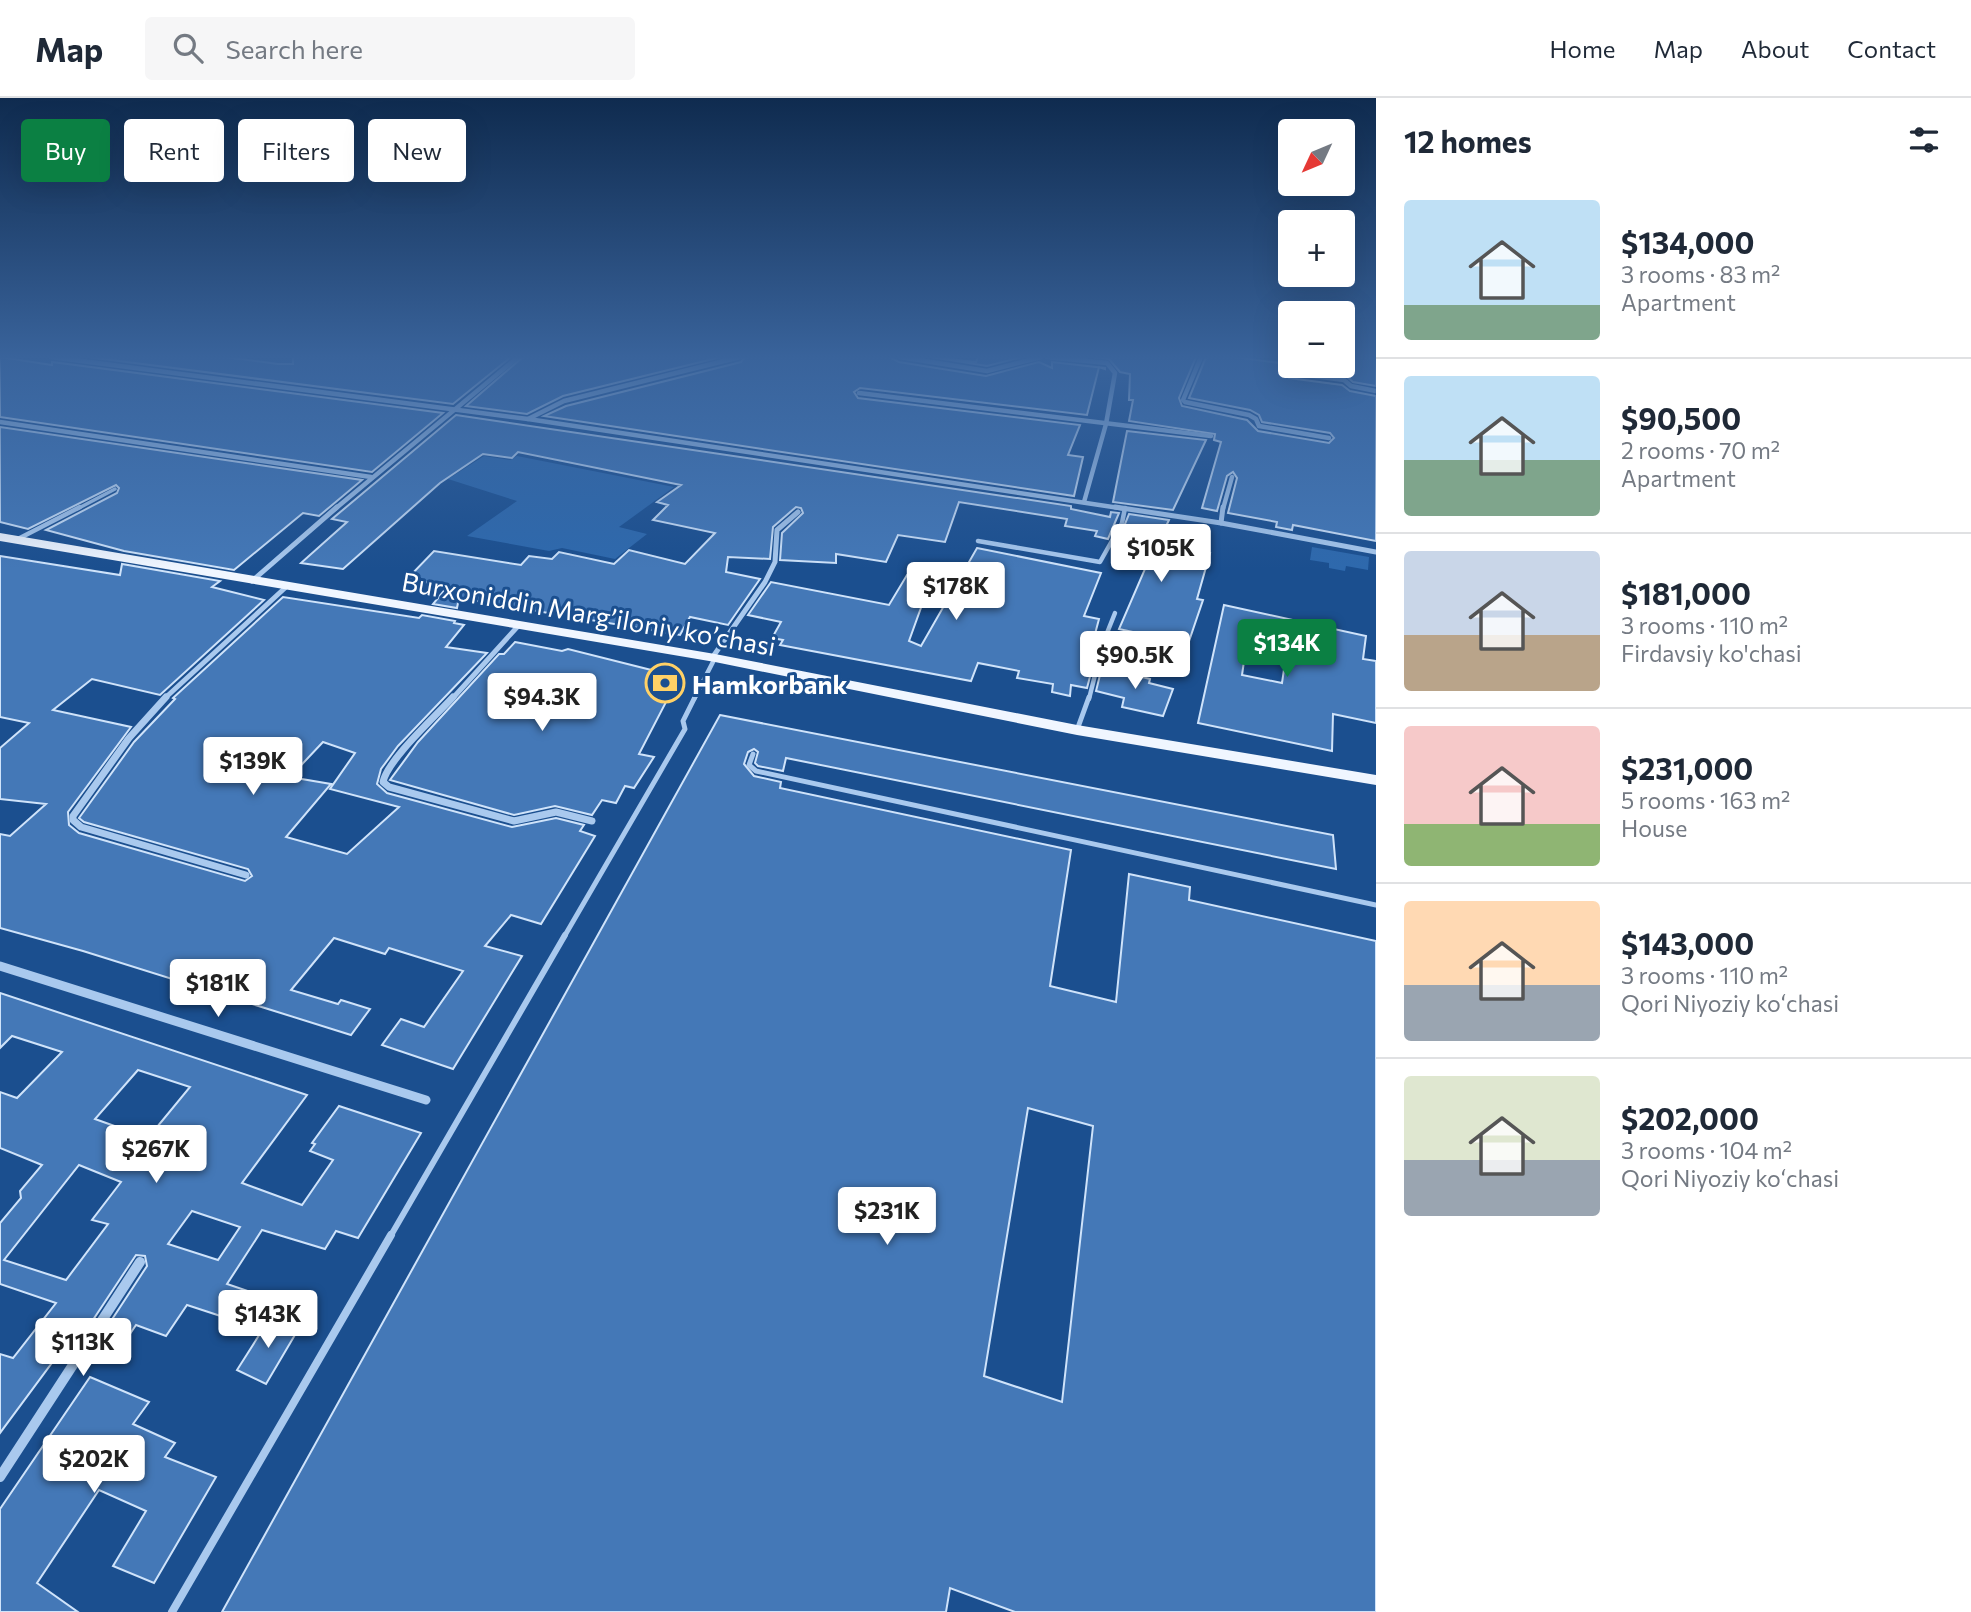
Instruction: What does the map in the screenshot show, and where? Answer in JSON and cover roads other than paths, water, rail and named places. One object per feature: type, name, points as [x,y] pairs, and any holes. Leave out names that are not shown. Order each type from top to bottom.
[{"type":"main road","name":"Burxoniddin Marg’iloniy ko’chasi","points":[[4,538],[714,658],[1077,730],[1376,780]]},
{"type":"street","points":[[38,428],[371,477]]},
{"type":"street","points":[[251,581],[371,477],[434,428]]},
{"type":"street","points":[[586,428],[1221,523],[1376,552]]},
{"type":"street","points":[[1084,502],[1106,428]]},
{"type":"street","points":[[1138,428],[1210,436]]},
{"type":"street","points":[[1269,428],[1329,438]]},
{"type":"street","points":[[1221,523],[1225,496],[1229,493],[1232,477]]},
{"type":"street","points":[[714,658],[765,582],[775,562],[777,530],[798,512]]},
{"type":"street","points":[[246,876],[81,827],[73,816],[129,738],[155,709],[188,675],[246,626],[286,587]]},
{"type":"street","points":[[519,625],[398,757],[385,773],[383,782],[389,787],[514,821],[556,812],[592,821]]},
{"type":"street","points":[[0,966],[426,1100]]},
{"type":"street","points":[[0,1477],[140,1262]]},
{"type":"lane","points":[[4,538],[115,489]]},
{"type":"lane","points":[[978,541],[1100,562],[1122,523],[1125,508]]},
{"type":"lane","points":[[1077,730],[1089,704],[1102,640],[1115,613]]},
{"type":"lane","points":[[173,1612],[685,729],[683,721],[714,658]]},
{"type":"lane","points":[[753,754],[749,765],[756,771],[1376,905]]},
{"type":"place","name":"Hamkorbank","points":[[665,683]]}]
